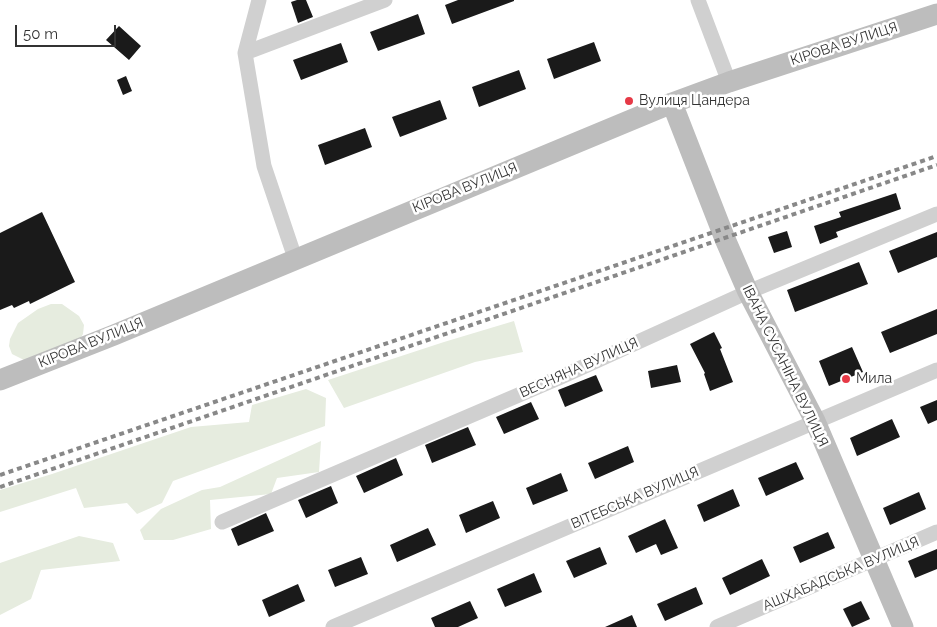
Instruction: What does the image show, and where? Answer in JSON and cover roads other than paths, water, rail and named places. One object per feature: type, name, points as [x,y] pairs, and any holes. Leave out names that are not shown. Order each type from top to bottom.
[{"type":"main road","name":"КІРОВА ВУЛИЦЯ","points":[[0,380],[114,335],[295,258],[672,103],[729,82],[937,14]]},
{"type":"main road","name":"ІВАНА СУСАНІНА ВУЛИЦЯ","points":[[672,103],[723,234],[748,292],[815,421],[903,627]]},
{"type":"street","points":[[259,0],[245,52],[264,166],[295,258]]},
{"type":"street","points":[[245,52],[385,0]]},
{"type":"street","points":[[698,0],[729,82]]},
{"type":"street","name":"ВЕСНЯНА ВУЛИЦЯ","points":[[222,522],[562,376],[748,292],[937,214]]},
{"type":"street","name":"ВІТЕБСЬКА ВУЛИЦЯ","points":[[333,627],[937,370]]},
{"type":"street","name":"АШХАБАДСЬКА ВУЛИЦЯ","points":[[717,627],[734,624],[937,532]]},
{"type":"railway","points":[[0,475],[937,156]]},
{"type":"railway","points":[[0,487],[937,165]]},
{"type":"place","name":"Вулиця Цандера","points":[[629,101]]},
{"type":"place","name":"Мила","points":[[846,379]]}]
